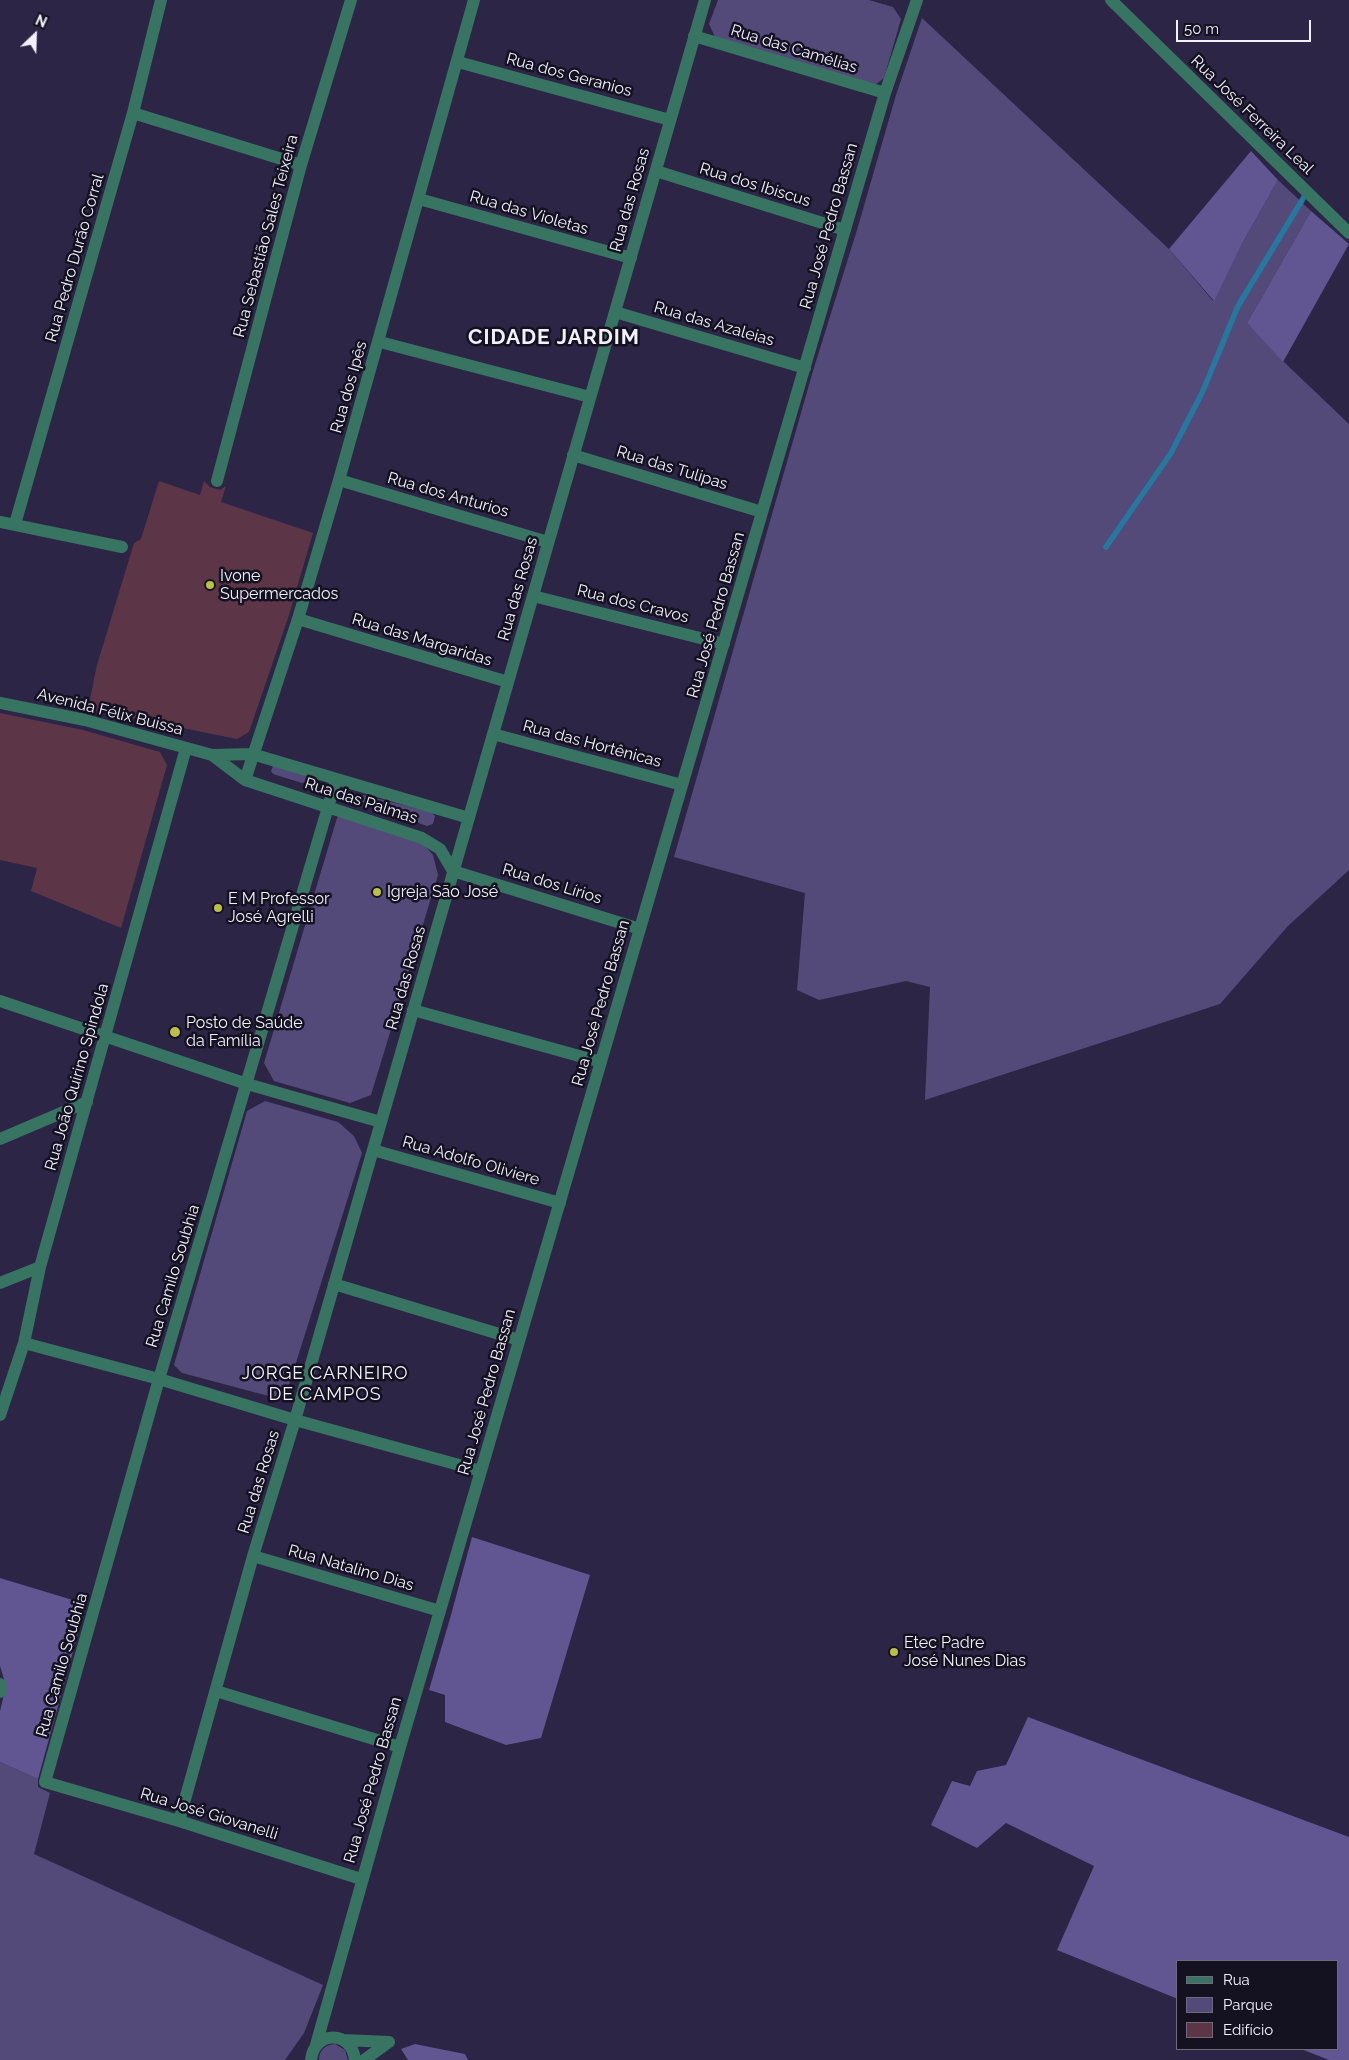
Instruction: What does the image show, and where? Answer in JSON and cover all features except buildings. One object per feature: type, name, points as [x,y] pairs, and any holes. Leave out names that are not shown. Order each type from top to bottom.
[{"type":"street","name":"Rua Pedro Durão Corral","points":[[15,524],[133,113],[159,0]]},
{"type":"street","name":"Rua Sebastião Sales Teixeira","points":[[216,481],[301,165],[351,0]]},
{"type":"street","name":"Rua dos Ipês","points":[[245,780],[298,619],[380,342],[474,0]]},
{"type":"street","name":"Rua das Rosas","points":[[179,1821],[253,1556],[373,1150],[705,0]]},
{"type":"street","name":"Rua José Ferreira Leal","points":[[1111,0],[1349,233]]},
{"type":"street","name":"Rua José Pedro Bassan","points":[[321,2042],[324,2017],[400,1747],[804,368],[914,1]]},
{"type":"street","name":"Rua das Camélias","points":[[694,36],[885,94]]},
{"type":"street","name":"Rua dos Geranios","points":[[458,62],[670,120]]},
{"type":"street","points":[[133,113],[301,165]]},
{"type":"street","name":"Rua dos Ibiscus","points":[[656,171],[845,230]]},
{"type":"street","name":"Rua das Violetas","points":[[419,199],[631,258]]},
{"type":"street","name":"Rua das Azaleias","points":[[615,312],[804,368]]},
{"type":"street","points":[[380,342],[590,398]]},
{"type":"street","name":"Rua das Tulipas","points":[[573,455],[762,512]]},
{"type":"street","name":"Rua dos Anturios","points":[[339,480],[548,542]]},
{"type":"street","points":[[0,522],[122,547]]},
{"type":"street","name":"Rua dos Cravos","points":[[533,596],[724,644]]},
{"type":"street","name":"Rua das Margaridas","points":[[298,619],[508,682]]},
{"type":"street","name":"Avenida Félix Buissa","points":[[0,703],[85,720],[212,755],[252,754]]},
{"type":"street","name":"Rua das Hortênicas","points":[[493,734],[682,785]]},
{"type":"street","name":"Rua João Quirino Spindola","points":[[0,1415],[24,1343],[40,1267],[104,1037],[184,762],[186,748]]},
{"type":"street","name":"Rua das Palmas","points":[[252,754],[469,818]]},
{"type":"street","name":"Avenida Félix Buissa","points":[[212,755],[245,780]]},
{"type":"street","name":"Rua das Palmas","points":[[245,780],[422,838],[440,849],[454,871]]},
{"type":"street","name":"Rua Camilo Soubhia","points":[[46,1782],[159,1379],[336,780]]},
{"type":"street","name":"Rua dos Lírios","points":[[454,871],[640,929]]},
{"type":"street","points":[[0,1001],[247,1084],[381,1122]]},
{"type":"street","points":[[413,1010],[601,1062]]},
{"type":"street","points":[[0,1139],[87,1102]]},
{"type":"street","name":"Rua Adolfo Oliviere","points":[[373,1150],[560,1203]]},
{"type":"street","points":[[0,1283],[40,1267]]},
{"type":"street","points":[[334,1284],[520,1340]]},
{"type":"street","points":[[24,1343],[159,1379],[294,1420],[481,1471]]},
{"type":"street","name":"Rua Natalino Dias","points":[[253,1556],[440,1611]]},
{"type":"street","points":[[0,1684],[0,1692]]},
{"type":"street","points":[[216,1691],[400,1747]]},
{"type":"street","name":"Rua José Giovanelli","points":[[46,1782],[179,1821],[362,1879]]},
{"type":"street","points":[[311,2060],[321,2042],[337,2038],[389,2042],[364,2060]]},
{"type":"street","points":[[344,2040],[350,2045],[355,2060]]},
{"type":"green space","points":[[718,0],[869,0],[893,7],[901,19],[884,78],[875,85],[715,37],[709,24]]},
{"type":"green space","points":[[922,18],[1169,249],[1213,301],[1278,180],[1311,211],[1247,323],[1284,362],[1349,424],[1349,870],[1287,927],[1220,1004],[925,1100],[930,987],[906,981],[819,1000],[797,990],[805,893],[674,857],[813,371],[857,230],[896,95]]},
{"type":"green space","points":[[273,766],[303,774],[307,777],[305,782],[302,783],[273,774],[271,771]]},
{"type":"green space","points":[[363,795],[431,812],[435,816],[433,824],[427,826],[362,802]]},
{"type":"green space","points":[[348,810],[415,834],[433,855],[438,875],[371,1095],[350,1103],[274,1081],[264,1063],[337,818]]},
{"type":"green space","points":[[265,1101],[338,1122],[354,1136],[362,1153],[289,1385],[276,1398],[182,1373],[174,1365],[247,1111]]},
{"type":"green space","points":[[0,1762],[38,1779],[38,1787],[50,1793],[34,1854],[323,1985],[304,2033],[285,2060],[0,2060]]},
{"type":"green space","points":[[335,2044],[345,2050],[348,2060],[319,2060],[323,2049]]},
{"type":"shaded area","points":[[1251,151],[1278,180],[1243,242],[1214,301],[1169,249]]},
{"type":"shaded area","points":[[1311,211],[1349,244],[1283,362],[1247,323]]},
{"type":"shaded area","points":[[472,1537],[590,1575],[541,1738],[506,1745],[445,1722],[445,1695],[429,1690]]},
{"type":"shaded area","points":[[0,1578],[86,1604],[38,1779],[0,1762],[0,1711],[6,1686],[0,1666]]},
{"type":"shaded area","points":[[1028,1717],[1349,1837],[1349,2060],[1329,2060],[1304,2050],[1339,2050],[1339,1960],[1176,1960],[1176,1998],[1057,1950],[1094,1866],[1006,1823],[977,1848],[931,1825],[952,1781],[970,1786],[977,1771],[1006,1765]]},
{"type":"shaded area","points":[[415,2044],[465,2054],[468,2060],[408,2060],[401,2049]]},
{"type":"waterway","points":[[1106,547],[1171,453],[1202,393],[1238,306],[1307,192]]},
{"type":"place","name":"Ivone Supermercados","points":[[210,585]]},
{"type":"place","name":"Igreja São José","points":[[377,892]]},
{"type":"place","name":"E M Professor José Agrelli","points":[[218,908]]},
{"type":"place","name":"Posto de Saúde da Família","points":[[175,1032]]},
{"type":"place","name":"Etec Padre José Nunes Dias","points":[[894,1652]]},
{"type":"district","name":"CIDADE JARDIM","points":[[554,338]]},
{"type":"district","name":"JORGE CARNEIRO DE CAMPOS","points":[[325,1384]]}]
